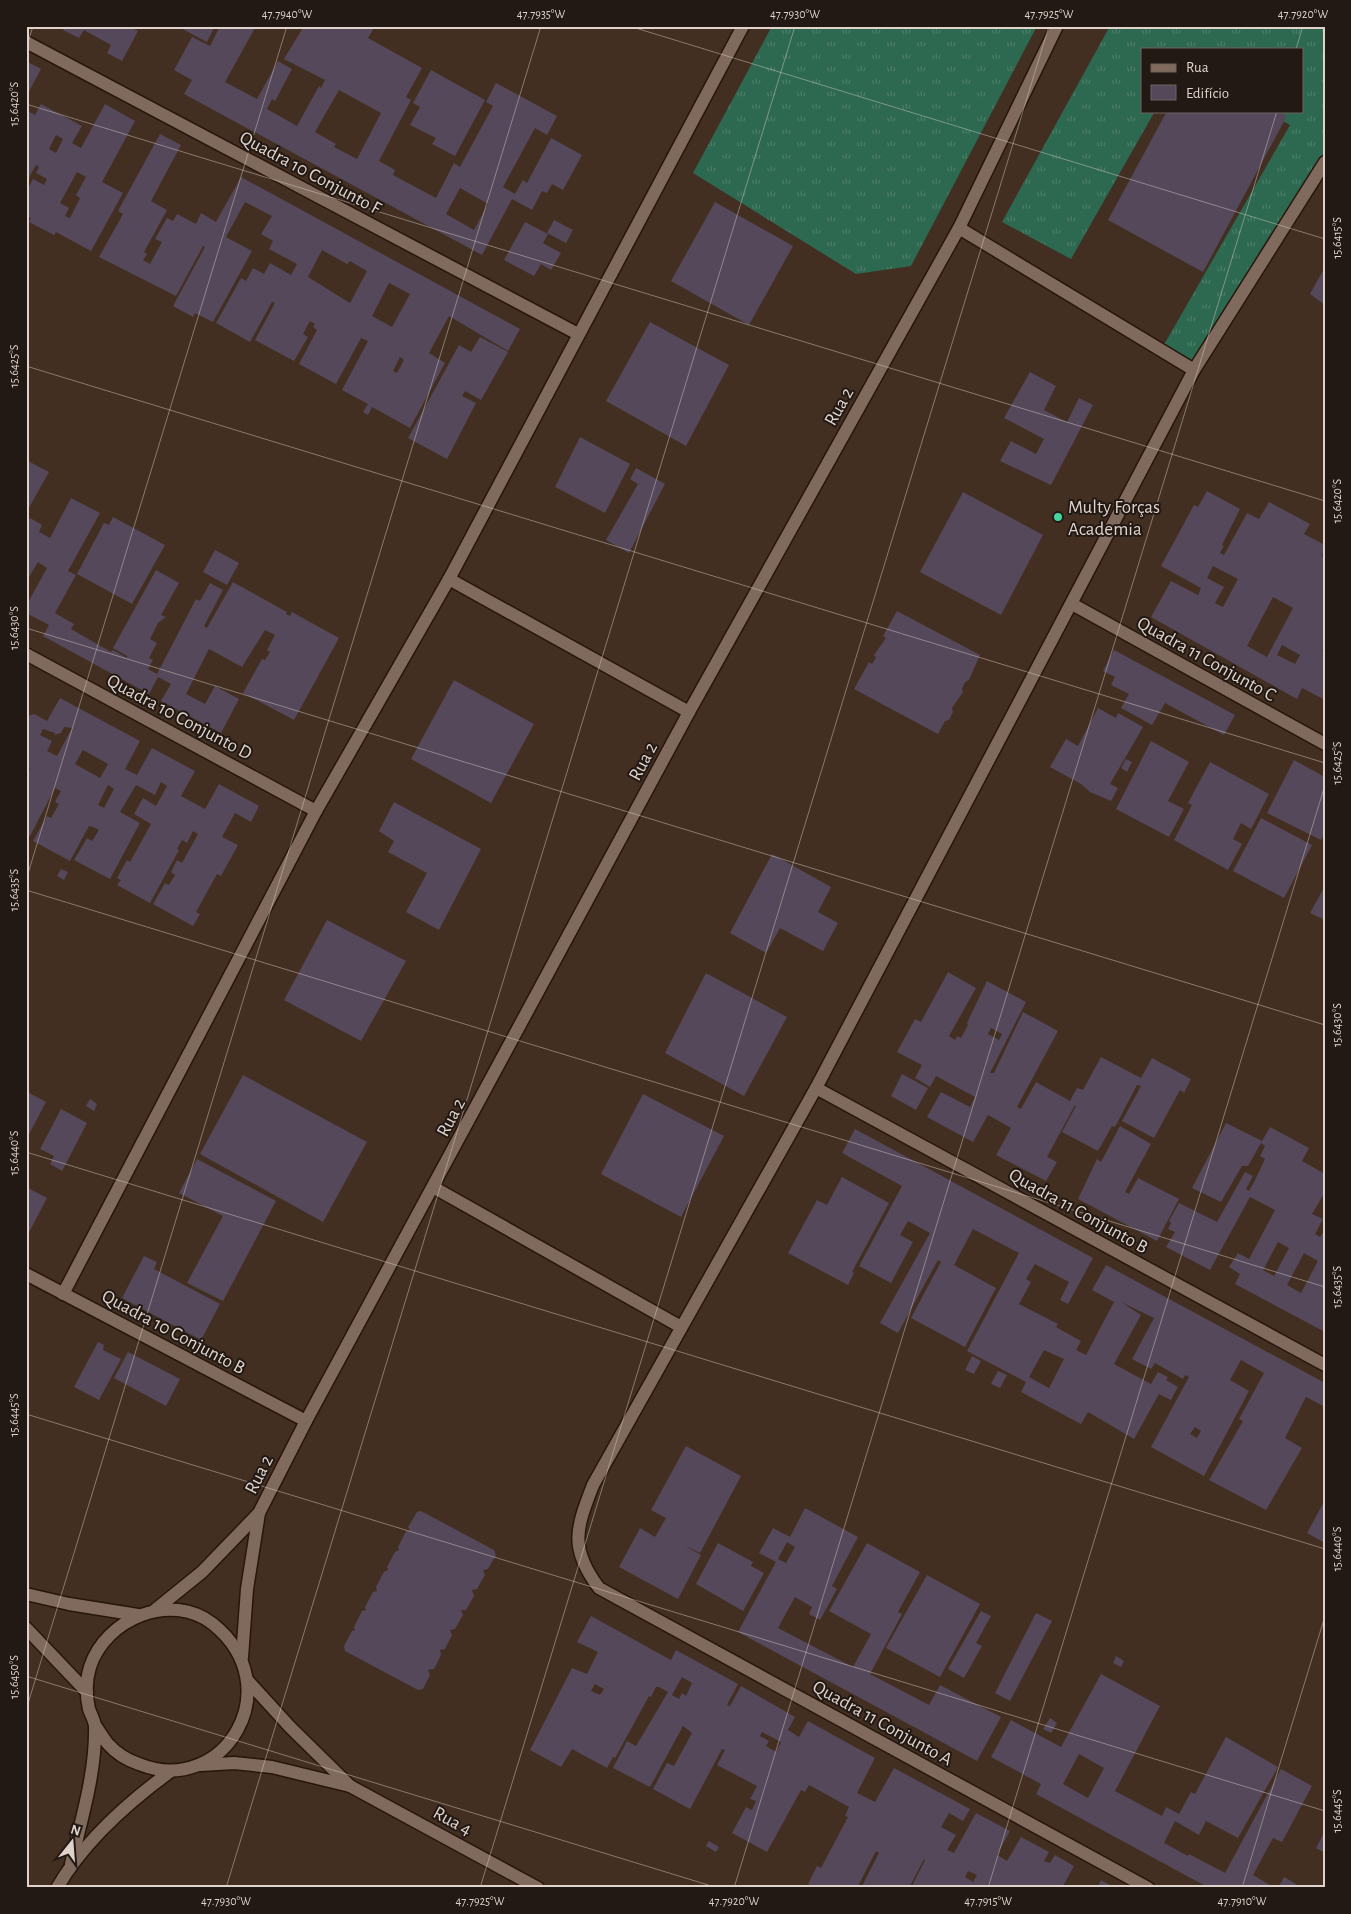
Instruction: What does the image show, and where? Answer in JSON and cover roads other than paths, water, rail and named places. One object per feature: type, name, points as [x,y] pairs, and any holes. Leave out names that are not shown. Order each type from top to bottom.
[{"type":"street","points":[[63,1294],[316,811],[449,579],[744,26]]},
{"type":"street","name":"Rua 2","points":[[259,1512],[689,712],[959,228],[1057,26]]},
{"type":"street","name":"Quadra 10 Conjunto F","points":[[26,42],[578,334]]},
{"type":"street","points":[[433,1187],[681,1327],[816,1088],[1194,370],[1325,162]]},
{"type":"street","points":[[959,228],[1194,370]]},
{"type":"street","points":[[449,579],[689,712]]},
{"type":"street","name":"Quadra 11 Conjunto C","points":[[1072,604],[1325,744]]},
{"type":"street","name":"Quadra 10 Conjunto D","points":[[26,654],[316,811]]},
{"type":"street","name":"Quadra 11 Conjunto B","points":[[816,1088],[1325,1365]]},
{"type":"street","name":"Quadra 10 Conjunto B","points":[[26,1274],[306,1422]]},
{"type":"street","name":"Quadra 11 Conjunto A","points":[[681,1327],[593,1485],[579,1521],[578,1545],[584,1568],[599,1588],[1148,1888]]},
{"type":"street","points":[[155,1610],[202,1572],[259,1512]]},
{"type":"street","points":[[199,1765],[221,1751],[238,1731],[247,1707],[248,1681],[242,1657],[247,1589],[259,1512]]},
{"type":"street","points":[[26,1594],[69,1604],[138,1615]]},
{"type":"street","points":[[71,1864],[90,1783],[95,1725],[87,1692],[90,1668],[100,1646],[117,1627],[138,1615],[155,1610],[182,1610],[206,1619],[227,1635],[242,1657]]},
{"type":"street","points":[[26,1628],[87,1692]]},
{"type":"street","points":[[248,1681],[290,1727],[350,1786]]},
{"type":"street","points":[[95,1725],[108,1744],[126,1759],[148,1768],[171,1771],[199,1765],[234,1763],[272,1767],[350,1786]]},
{"type":"street","points":[[57,1888],[71,1864],[136,1797],[171,1771]]},
{"type":"street","name":"Rua 4","points":[[350,1786],[538,1888]]},
{"type":"place","name":"Multy Forças Academia","points":[[1058,517]]}]
